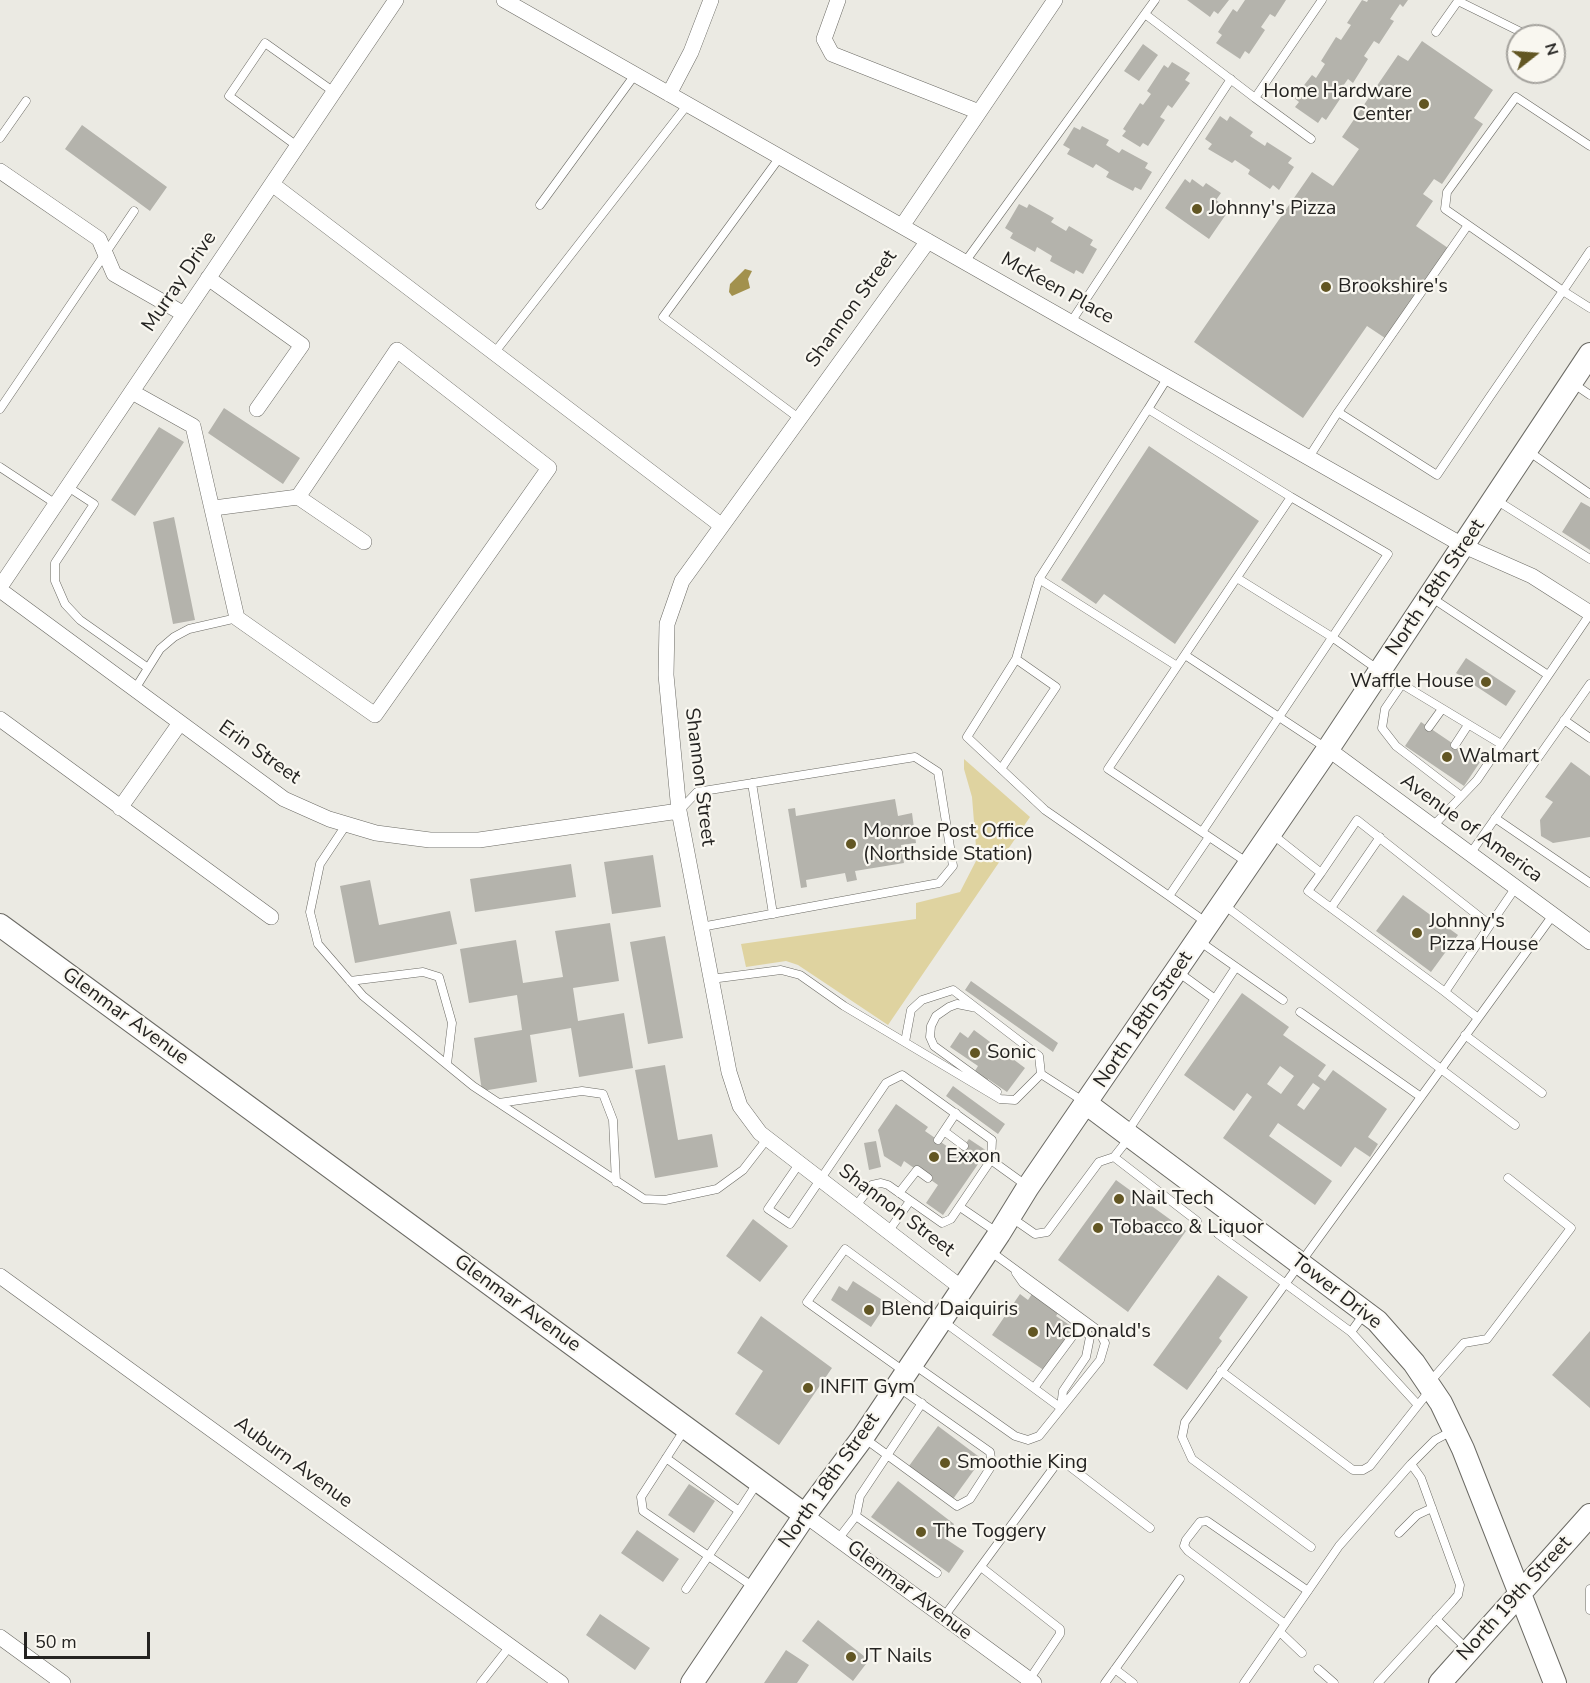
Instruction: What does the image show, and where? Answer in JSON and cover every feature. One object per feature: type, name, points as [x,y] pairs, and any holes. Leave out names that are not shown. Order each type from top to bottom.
[{"type":"street","name":"Murray Drive","points":[[0,588],[396,0]]},
{"type":"street","points":[[669,94],[691,52],[711,0]]},
{"type":"street","points":[[838,0],[824,39],[832,54],[979,112]]},
{"type":"street","points":[[902,226],[1054,0]]},
{"type":"street","name":"McKeen Place","points":[[511,2],[634,76],[688,104],[1464,546],[1532,576],[1590,614]]},
{"type":"street","points":[[0,171],[99,239],[114,274],[184,314]]},
{"type":"street","points":[[272,184],[722,526]]},
{"type":"street","name":"Shannon Street","points":[[928,241],[682,581],[667,624],[666,675],[679,811],[729,1072],[740,1106],[760,1134],[963,1289]]},
{"type":"street","points":[[208,278],[302,345],[257,409]]},
{"type":"street","points":[[132,392],[194,426],[237,618],[375,715],[549,468],[397,350],[298,497]]},
{"type":"street","name":"North 18th Street","points":[[692,1683],[805,1515],[862,1437],[963,1289],[1028,1187],[1328,749],[1590,354]]},
{"type":"street","points":[[214,508],[298,497],[364,542]]},
{"type":"street","name":"Erin Street","points":[[0,588],[284,799],[346,825],[376,833],[430,840],[479,840],[679,811]]},
{"type":"street","points":[[0,719],[271,916]]},
{"type":"street","points":[[120,808],[180,723]]},
{"type":"street","name":"Avenue of America","points":[[1328,749],[1590,942]]},
{"type":"street","name":"Glenmar Avenue","points":[[0,925],[1031,1681]]},
{"type":"street","name":"Tower Drive","points":[[1087,1104],[1366,1312],[1407,1355],[1426,1392],[1454,1430],[1555,1683]]},
{"type":"street","name":"Auburn Avenue","points":[[0,1276],[561,1683]]},
{"type":"street","name":"North 19th Street","points":[[1440,1683],[1590,1515]]},
{"type":"street","points":[[0,1637],[63,1683]]},
{"type":"lane","points":[[966,262],[1155,0]]},
{"type":"lane","points":[[1255,98],[1322,0]]},
{"type":"lane","points":[[1436,32],[1458,1],[1506,25]]},
{"type":"lane","points":[[1145,14],[1311,139]]},
{"type":"lane","points":[[297,146],[230,96],[265,43],[334,92]]},
{"type":"lane","points":[[540,205],[634,76]]},
{"type":"lane","points":[[1071,321],[1231,79]]},
{"type":"lane","points":[[1590,146],[1516,97],[1447,192],[1445,209],[1590,308]]},
{"type":"lane","points":[[0,138],[26,101]]},
{"type":"lane","points":[[495,352],[688,104]]},
{"type":"lane","points":[[780,157],[663,317],[800,418]]},
{"type":"lane","points":[[0,409],[134,211]]},
{"type":"lane","points":[[1309,457],[1468,225]]},
{"type":"lane","points":[[1338,412],[1437,475],[1590,251]]},
{"type":"lane","points":[[1168,377],[1039,579],[1016,659],[967,737],[1045,810],[1169,896],[1236,967],[1283,1000]]},
{"type":"lane","points":[[1572,382],[1590,395]]},
{"type":"lane","points":[[1148,409],[1388,554],[1202,832]]},
{"type":"lane","points":[[1527,450],[1590,494]]},
{"type":"lane","points":[[0,467],[56,504]]},
{"type":"lane","points":[[68,487],[94,504],[56,563],[55,581],[58,589],[65,603],[80,620],[148,668]]},
{"type":"lane","points":[[1250,864],[1108,769],[1291,497]]},
{"type":"lane","points":[[1495,500],[1590,559]]},
{"type":"lane","points":[[1237,578],[1332,637],[1380,671],[1501,744]]},
{"type":"lane","points":[[1039,579],[1177,666]]},
{"type":"lane","points":[[1430,597],[1548,675]]},
{"type":"lane","points":[[1433,826],[1477,780],[1590,614]]},
{"type":"lane","points":[[135,689],[160,649],[174,637],[189,629],[237,618]]},
{"type":"lane","points":[[1185,655],[1328,749]]},
{"type":"lane","points":[[1001,769],[1056,687],[1016,659]]},
{"type":"lane","points":[[1402,684],[1385,709],[1382,728],[1396,746],[1412,754],[1438,773],[1461,796]]},
{"type":"lane","points":[[1470,854],[1590,684]]},
{"type":"lane","points":[[1429,727],[1442,708]]},
{"type":"lane","points":[[1564,720],[1590,738]]},
{"type":"lane","points":[[1455,745],[1468,724]]},
{"type":"lane","points":[[679,811],[697,792],[915,757],[938,772],[953,866],[939,883],[701,927]]},
{"type":"lane","points":[[752,783],[773,914]]},
{"type":"lane","points":[[1496,818],[1590,883]]},
{"type":"lane","points":[[1478,1018],[1308,891],[1357,820],[1490,925]]},
{"type":"lane","points":[[346,825],[320,864],[310,912],[318,944],[363,996],[447,1064],[500,1103],[644,1199],[665,1200],[717,1189],[743,1170],[767,1139]]},
{"type":"lane","points":[[1270,833],[1321,873]]},
{"type":"lane","points":[[1169,896],[1209,837]]},
{"type":"lane","points":[[1331,908],[1380,837]]},
{"type":"lane","points":[[1445,992],[1516,887]]},
{"type":"lane","points":[[1223,904],[1515,1125]]},
{"type":"lane","points":[[1311,1547],[1192,1459],[1182,1437],[1185,1422],[1553,915]]},
{"type":"lane","points":[[1000,1234],[1047,1232],[1099,1162],[1114,1157],[1236,967]]},
{"type":"lane","points":[[711,979],[781,970],[800,975],[844,1006],[1000,1099],[1015,1100],[1041,1074]]},
{"type":"lane","points":[[350,981],[423,972],[439,977],[452,1023],[447,1064]]},
{"type":"lane","points":[[1176,972],[1215,999]]},
{"type":"lane","points":[[905,1042],[911,1010],[922,1000],[953,990],[1039,1056],[1041,1074]]},
{"type":"lane","points":[[974,1008],[957,1005],[949,1007],[936,1016],[931,1026],[930,1037],[934,1046],[1010,1100]]},
{"type":"lane","points":[[1300,1012],[1421,1097]]},
{"type":"lane","points":[[1465,1035],[1542,1093]]},
{"type":"lane","points":[[1041,1074],[1087,1104]]},
{"type":"lane","points":[[799,1164],[768,1209],[790,1224],[886,1083],[902,1075],[992,1140],[990,1162],[974,1178],[962,1204],[951,1219],[942,1222],[888,1185],[872,1185],[855,1207]]},
{"type":"lane","points":[[500,1103],[582,1091],[603,1094],[613,1120],[616,1182]]},
{"type":"lane","points":[[938,1140],[956,1113]]},
{"type":"lane","points":[[944,1131],[964,1146]]},
{"type":"lane","points":[[1114,1157],[1197,1221]]},
{"type":"lane","points":[[982,1158],[1028,1187]]},
{"type":"lane","points":[[899,1192],[917,1170],[928,1178]]},
{"type":"lane","points":[[1221,1371],[1353,1470],[1363,1470],[1370,1466],[1464,1344],[1487,1339],[1571,1228],[1508,1178]]},
{"type":"lane","points":[[957,1195],[962,1204],[1000,1234],[1011,1266],[1082,1323],[1099,1331],[1105,1343],[1100,1360],[1039,1436],[1028,1440],[1015,1436],[905,1374],[807,1302],[845,1249],[1061,1408]]},
{"type":"lane","points":[[888,1232],[910,1201]]},
{"type":"lane","points":[[1218,1234],[1351,1332],[1426,1392]]},
{"type":"lane","points":[[1351,1332],[1366,1312]]},
{"type":"lane","points":[[1034,1388],[1082,1323]]},
{"type":"lane","points":[[1061,1408],[1063,1391],[1090,1347],[1090,1337],[1082,1323]]},
{"type":"lane","points":[[862,1437],[957,1506],[970,1499],[992,1465],[990,1452],[921,1404],[905,1374]]},
{"type":"lane","points":[[839,1538],[856,1516],[860,1496],[921,1404]]},
{"type":"lane","points":[[686,1428],[641,1497],[643,1511],[755,1589]]},
{"type":"lane","points":[[1244,1683],[1339,1546],[1411,1464],[1435,1440],[1454,1430]]},
{"type":"lane","points":[[666,1458],[739,1510]]},
{"type":"lane","points":[[944,1618],[1060,1460],[1149,1528]]},
{"type":"lane","points":[[1378,1683],[1458,1595],[1460,1585],[1422,1478],[1411,1464]]},
{"type":"lane","points":[[686,1589],[758,1482]]},
{"type":"lane","points":[[1399,1533],[1417,1515],[1432,1508]]},
{"type":"lane","points":[[856,1516],[937,1573]]},
{"type":"lane","points":[[1285,1624],[1188,1551],[1184,1546],[1186,1540],[1200,1522],[1207,1521],[1308,1591]]},
{"type":"lane","points":[[981,1567],[1060,1629],[1060,1634],[1031,1681]]},
{"type":"lane","points":[[1105,1683],[1180,1579]]},
{"type":"lane","points":[[1590,1589],[1590,1610]]},
{"type":"lane","points":[[1436,1619],[1469,1651]]},
{"type":"lane","points":[[1280,1632],[1302,1653]]},
{"type":"lane","points":[[481,1683],[510,1646]]},
{"type":"lane","points":[[1115,1669],[1133,1683]]},
{"type":"lane","points":[[1318,1669],[1334,1683]]},
{"type":"shaded area","points":[[745,269],[752,271],[748,279],[750,288],[732,296],[729,292],[730,284]]},
{"type":"shaded area","points":[[964,759],[1030,817],[888,1025],[798,965],[786,961],[746,967],[741,944],[916,919],[916,903],[960,892],[977,859],[972,797],[964,769]]},
{"type":"building","points":[[1187,0],[1229,0],[1218,14],[1214,11],[1210,17]]},
{"type":"building","points":[[1245,0],[1286,0],[1275,17],[1270,14],[1261,27],[1265,30],[1249,54],[1245,51],[1240,59],[1216,43],[1222,35],[1218,32],[1233,9],[1237,12]]},
{"type":"building","points":[[1362,0],[1367,2],[1368,0],[1408,0],[1403,7],[1400,4],[1390,19],[1394,21],[1379,44],[1374,41],[1364,56],[1368,59],[1353,83],[1348,79],[1338,93],[1342,96],[1326,120],[1322,117],[1318,123],[1295,107],[1299,102],[1294,98],[1312,75],[1316,78],[1325,64],[1321,61],[1336,37],[1341,40],[1351,25],[1347,23]]},
{"type":"building","name":"Brookshire's","points":[[1422,41],[1493,90],[1474,118],[1483,124],[1442,184],[1434,179],[1423,194],[1433,201],[1416,226],[1448,248],[1385,338],[1367,326],[1303,418],[1194,342],[1312,172],[1333,186],[1359,149],[1342,137],[1398,55],[1408,61]]},
{"type":"building","points":[[1143,44],[1158,55],[1139,81],[1124,71]]},
{"type":"building","points":[[1172,62],[1190,73],[1185,80],[1190,83],[1172,108],[1168,105],[1160,117],[1165,120],[1148,146],[1143,143],[1140,147],[1122,136],[1126,131],[1123,129],[1140,103],[1143,105],[1151,94],[1147,91],[1164,65],[1168,68]]},
{"type":"building","points":[[1220,116],[1227,121],[1230,116],[1253,132],[1250,136],[1265,146],[1267,142],[1292,158],[1288,163],[1294,167],[1279,190],[1273,185],[1270,189],[1248,174],[1250,170],[1235,160],[1232,163],[1208,149],[1212,144],[1205,139]]},
{"type":"building","points":[[82,125],[167,187],[150,211],[65,149]]},
{"type":"building","points":[[1082,126],[1109,140],[1106,145],[1119,153],[1122,149],[1148,163],[1145,168],[1152,172],[1141,190],[1135,187],[1133,191],[1106,177],[1109,172],[1096,164],[1093,168],[1067,154],[1070,149],[1063,145],[1074,127],[1080,130]]},
{"type":"building","name":"Johnny's Pizza","points":[[1185,179],[1190,183],[1192,179],[1203,187],[1206,183],[1221,193],[1216,200],[1229,210],[1209,239],[1165,208]]},
{"type":"building","points":[[1019,204],[1027,208],[1029,204],[1054,218],[1051,222],[1066,231],[1069,226],[1093,240],[1090,245],[1097,249],[1083,274],[1076,270],[1074,274],[1050,261],[1052,256],[1037,247],[1035,252],[1010,238],[1013,233],[1005,228]]},
{"type":"building","points":[[224,408],[300,458],[283,484],[208,433]]},
{"type":"building","points":[[159,427],[184,442],[135,516],[111,500]]},
{"type":"building","points":[[1149,446],[1259,521],[1175,644],[1104,594],[1096,604],[1061,580]]},
{"type":"building","points":[[1581,502],[1590,507],[1590,550],[1562,532]]},
{"type":"building","points":[[174,517],[195,620],[173,624],[153,522]]},
{"type":"building","name":"Waffle House","points":[[1466,658],[1516,691],[1506,706],[1456,673]]},
{"type":"building","name":"Walmart","points":[[1421,722],[1480,762],[1464,786],[1405,746]]},
{"type":"building","points":[[1571,762],[1590,776],[1590,837],[1553,843],[1541,836],[1540,820],[1553,802],[1545,797]]},
{"type":"building","name":"Monroe Post Office (Northside Station)","points":[[895,799],[898,816],[912,813],[916,843],[901,845],[904,863],[855,871],[857,880],[847,882],[845,873],[806,880],[807,887],[801,888],[788,809],[795,808],[796,816]]},
{"type":"building","points":[[653,855],[661,907],[612,914],[604,862]]},
{"type":"building","points":[[571,864],[576,897],[475,912],[470,879]]},
{"type":"building","points":[[370,880],[379,925],[450,911],[457,944],[355,963],[340,886]]},
{"type":"building","name":"Johnny's Pizza House","points":[[1403,895],[1458,935],[1431,972],[1376,931]]},
{"type":"building","points":[[610,923],[619,981],[573,988],[578,1021],[624,1013],[633,1068],[579,1077],[571,1028],[530,1035],[537,1082],[482,1091],[474,1038],[522,1030],[517,995],[469,1003],[460,949],[516,940],[523,983],[563,977],[555,931]]},
{"type":"building","points":[[665,936],[683,1038],[648,1044],[630,942]]},
{"type":"building","points":[[971,981],[1058,1043],[1053,1052],[965,990]]},
{"type":"building","points":[[1242,993],[1289,1027],[1283,1035],[1326,1065],[1318,1076],[1325,1081],[1333,1070],[1387,1109],[1368,1137],[1378,1144],[1370,1157],[1355,1147],[1341,1167],[1278,1123],[1269,1136],[1332,1181],[1315,1205],[1223,1138],[1252,1097],[1247,1093],[1234,1111],[1184,1075]],"holes":[[[1280,1066],[1294,1076],[1281,1094],[1267,1084]],[[1313,1083],[1320,1088],[1304,1110],[1297,1105]]]},
{"type":"building","points":[[974,1030],[1025,1068],[1007,1092],[988,1079],[986,1082],[973,1074],[978,1066],[950,1047],[960,1032],[968,1038]]},
{"type":"building","points":[[665,1065],[678,1140],[712,1134],[718,1167],[655,1178],[635,1070]]},
{"type":"building","points":[[953,1086],[1005,1124],[998,1134],[946,1096]]},
{"type":"building","points":[[896,1104],[928,1127],[925,1131],[958,1154],[969,1139],[987,1151],[943,1215],[926,1203],[938,1185],[904,1161],[901,1167],[884,1156],[878,1130]]},
{"type":"building","points":[[876,1141],[881,1167],[869,1170],[864,1143]]},
{"type":"building","points":[[1116,1180],[1186,1231],[1128,1312],[1058,1260]]},
{"type":"building","points":[[753,1219],[788,1246],[760,1282],[726,1256]]},
{"type":"building","points":[[1218,1275],[1248,1297],[1219,1338],[1222,1341],[1187,1390],[1153,1365]]},
{"type":"building","points":[[853,1281],[887,1303],[871,1327],[831,1300],[839,1286],[847,1291]]},
{"type":"building","name":"McDonald's","points":[[1020,1294],[1028,1300],[1032,1294],[1059,1312],[1056,1316],[1074,1328],[1045,1371],[992,1335]]},
{"type":"building","points":[[761,1316],[832,1368],[779,1445],[735,1414],[763,1371],[737,1353]]},
{"type":"building","points":[[1590,1331],[1590,1408],[1552,1375]]},
{"type":"building","name":"Smoothie King","points":[[938,1426],[982,1459],[953,1499],[909,1466]]},
{"type":"building","name":"The Toggery","points":[[898,1481],[954,1524],[946,1539],[964,1551],[949,1573],[871,1517]]},
{"type":"building","points":[[689,1484],[715,1501],[694,1533],[668,1515]]},
{"type":"building","points":[[637,1530],[679,1559],[663,1582],[621,1553]]},
{"type":"building","points":[[600,1614],[650,1648],[635,1670],[586,1635]]},
{"type":"building","points":[[818,1620],[869,1660],[853,1681],[802,1641]]},
{"type":"building","points":[[786,1650],[809,1665],[797,1683],[764,1683]]},
{"type":"place","name":"Home Hardware Center","points":[[1424,104]]},
{"type":"place","name":"Johnny's Pizza","points":[[1197,209]]},
{"type":"place","name":"Brookshire's","points":[[1326,287]]},
{"type":"place","name":"Waffle House","points":[[1486,682]]},
{"type":"place","name":"Walmart","points":[[1447,757]]},
{"type":"place","name":"Monroe Post Office (Northside Station)","points":[[851,844]]},
{"type":"place","name":"Johnny's Pizza House","points":[[1417,933]]},
{"type":"place","name":"Sonic","points":[[975,1053]]},
{"type":"place","name":"Exxon","points":[[934,1157]]},
{"type":"place","name":"Nail Tech","points":[[1119,1199]]},
{"type":"place","name":"Tobacco & Liquor","points":[[1098,1228]]},
{"type":"place","name":"Blend Daiquiris","points":[[869,1310]]},
{"type":"place","name":"McDonald's","points":[[1033,1332]]},
{"type":"place","name":"INFIT Gym","points":[[808,1388]]},
{"type":"place","name":"Smoothie King","points":[[945,1463]]},
{"type":"place","name":"The Toggery","points":[[921,1532]]},
{"type":"place","name":"JT Nails","points":[[851,1657]]}]
